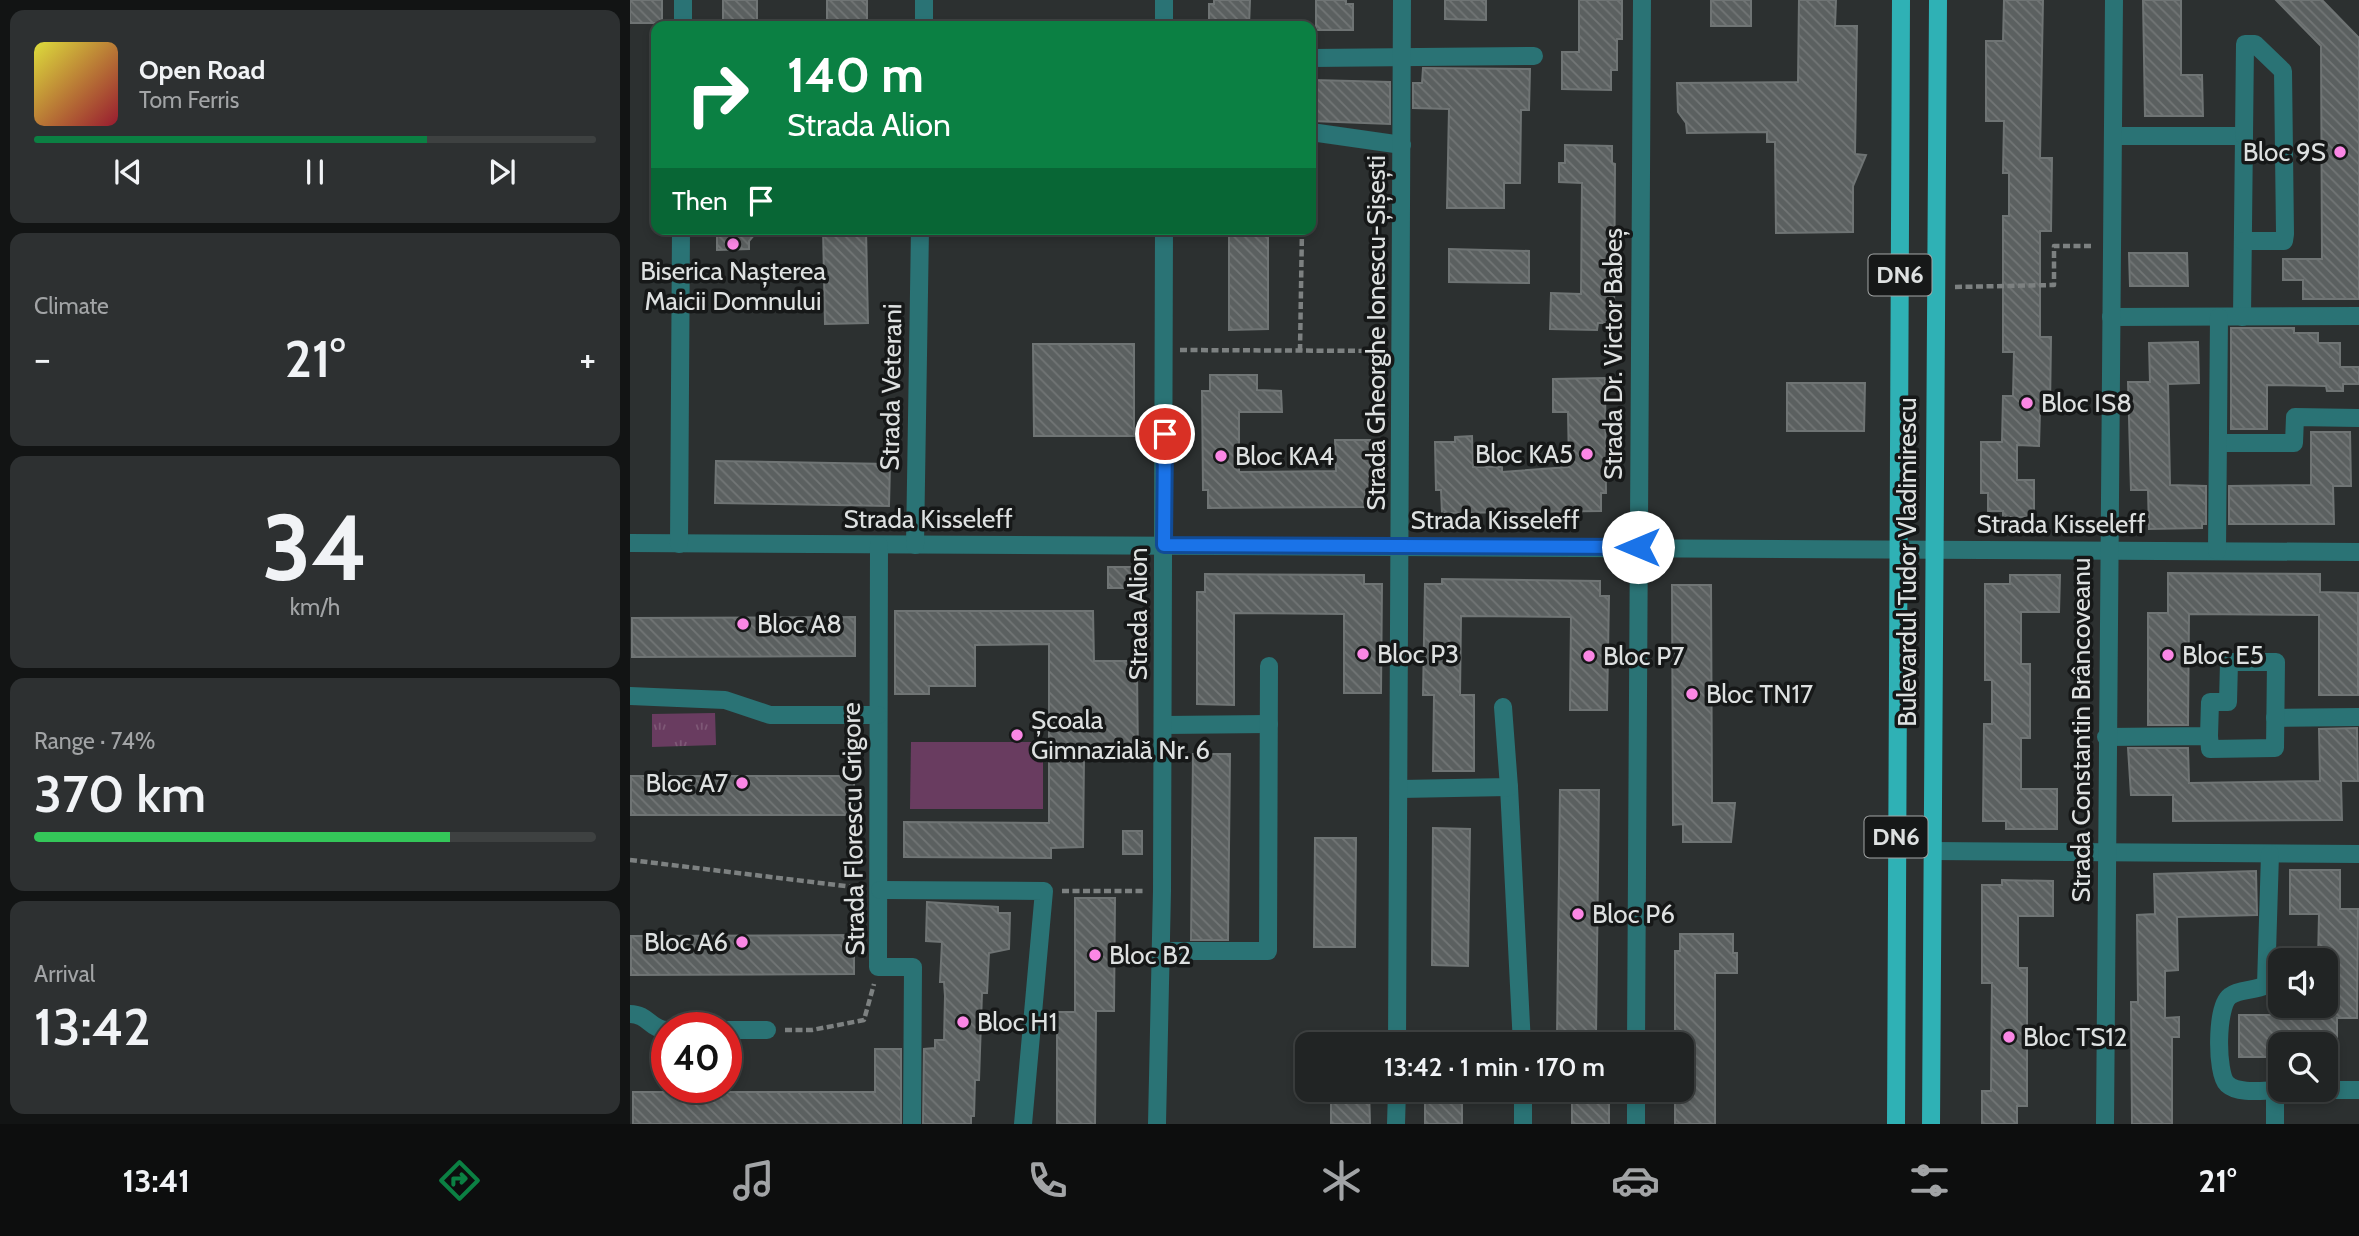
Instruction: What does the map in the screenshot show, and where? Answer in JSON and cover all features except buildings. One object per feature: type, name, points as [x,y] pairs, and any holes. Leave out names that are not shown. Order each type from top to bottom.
[{"type":"main road","name":"Bulevardul Tudor Vladimirescu","points":[[1896,1124],[1901,0]]},
{"type":"main road","name":"Bulevardul Tudor Vladimirescu","points":[[1931,1124],[1934,287],[1938,0]]},
{"type":"street","points":[[683,21],[684,0]]},
{"type":"street","points":[[924,0],[924,21]]},
{"type":"street","points":[[1164,0],[1164,21]]},
{"type":"street","name":"Strada Gheorghe Ionescu-Șișești","points":[[1397,1032],[1402,546],[1402,0]]},
{"type":"street","name":"Strada Dr. Victor Babeș","points":[[1636,1032],[1642,0]]},
{"type":"street","name":"Strada Constantin Brâncoveanu","points":[[2105,1124],[2114,0]]},
{"type":"street","points":[[2242,317],[2245,44],[2255,44],[2283,71],[2285,234],[2284,241],[2243,241]]},
{"type":"street","points":[[1316,58],[1534,56]]},
{"type":"street","points":[[1316,133],[1402,145]]},
{"type":"street","points":[[2113,136],[2244,136]]},
{"type":"street","points":[[679,544],[681,235]]},
{"type":"street","name":"Strada Veterani","points":[[915,545],[920,235]]},
{"type":"street","name":"Strada Alion","points":[[1157,1124],[1164,725],[1164,235]]},
{"type":"street","points":[[2111,317],[2359,316]]},
{"type":"street","points":[[2217,551],[2220,317]]},
{"type":"street","points":[[2218,443],[2294,443],[2295,417],[2359,418]]},
{"type":"street","name":"Strada Kisseleff","points":[[630,543],[2359,552]]},
{"type":"street","name":"Strada Florescu Grigore","points":[[879,545],[878,967],[913,967],[912,1124]]},
{"type":"street","points":[[2229,662],[2276,662],[2275,748],[2210,749],[2209,736],[2210,702],[2228,702],[2229,662]]},
{"type":"street","points":[[1161,951],[1268,951],[1269,666]]},
{"type":"street","points":[[630,696],[725,700],[770,715],[878,715]]},
{"type":"street","points":[[1503,707],[1521,1032]]},
{"type":"street","points":[[2275,718],[2359,717]]},
{"type":"street","points":[[1164,725],[1269,724]]},
{"type":"street","points":[[2106,737],[2209,736]]},
{"type":"street","points":[[1400,789],[1509,787]]},
{"type":"street","points":[[1931,851],[2359,854]]},
{"type":"street","points":[[2268,1090],[2239,1090],[2228,1086],[2221,1076],[2220,1010],[2232,994],[2266,985],[2270,854]]},
{"type":"street","points":[[880,891],[1044,891],[1023,1124]]},
{"type":"street","points":[[630,1014],[641,1014],[651,1022]]},
{"type":"street","points":[[742,1030],[767,1030]]},
{"type":"street","points":[[2338,1090],[2359,1090]]},
{"type":"street","points":[[1396,1124],[1397,1102]]},
{"type":"street","points":[[1523,1102],[1523,1124]]},
{"type":"street","points":[[1636,1102],[1636,1124]]},
{"type":"street","points":[[2275,1124],[2276,1102]]},
{"type":"path","points":[[1300,351],[1301,235]]},
{"type":"path","points":[[1934,287],[2054,285],[2054,246],[2111,246]]},
{"type":"path","points":[[1165,350],[1402,351]]},
{"type":"path","points":[[630,860],[880,891]]},
{"type":"path","points":[[1044,891],[1162,891]]},
{"type":"path","points":[[767,1030],[812,1030],[864,1020],[878,967]]},
{"type":"green space","points":[[715,713],[716,745],[652,747],[652,714]]},
{"type":"green space","points":[[911,742],[1043,742],[1043,809],[910,809]]},
{"type":"place","name":"Bloc 9S","points":[[2340,152]]},
{"type":"place","name":"Biserica Nașterea Maicii Domnului","points":[[733,244]]},
{"type":"place","name":"Bloc IS8","points":[[2027,403]]},
{"type":"place","name":"Bloc KA5","points":[[1587,454]]},
{"type":"place","name":"Bloc KA4","points":[[1221,456]]},
{"type":"place","name":"Bloc A8","points":[[743,624]]},
{"type":"place","name":"Bloc P3","points":[[1363,654]]},
{"type":"place","name":"Bloc E5","points":[[2168,655]]},
{"type":"place","name":"Bloc P7","points":[[1589,656]]},
{"type":"place","name":"Bloc TN17","points":[[1692,694]]},
{"type":"place","name":"Școala Gimnazială Nr. 6","points":[[1017,735]]},
{"type":"place","name":"Bloc A7","points":[[742,783]]},
{"type":"place","name":"Bloc P6","points":[[1578,914]]},
{"type":"place","name":"Bloc A6","points":[[742,942]]},
{"type":"place","name":"Bloc B2","points":[[1095,955]]},
{"type":"place","name":"Bloc H1","points":[[963,1022]]},
{"type":"place","name":"Bloc TS12","points":[[2009,1037]]},
{"type":"route","points":[[1165,434],[1164,545],[1638,547]]}]
